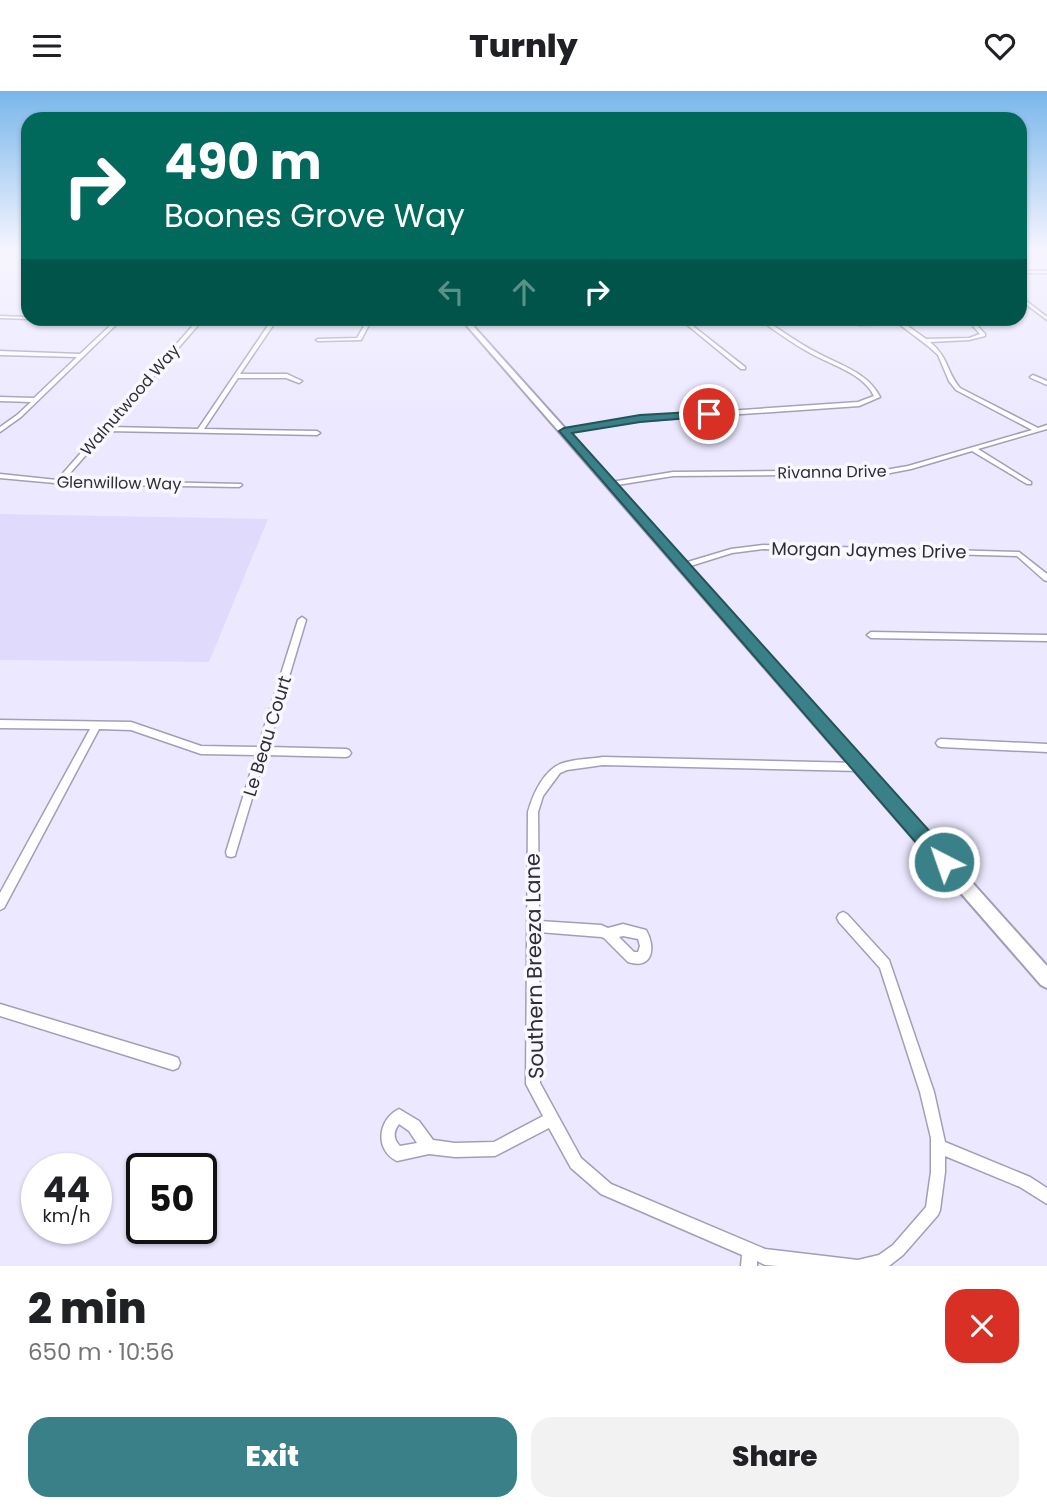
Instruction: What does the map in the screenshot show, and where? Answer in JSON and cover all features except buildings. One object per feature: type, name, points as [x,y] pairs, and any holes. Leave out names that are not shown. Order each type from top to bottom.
[{"type":"main road","points":[[472,326],[1047,979]]},
{"type":"street","points":[[1031,306],[1047,319]]},
{"type":"street","points":[[0,317],[21,318]]},
{"type":"street","points":[[0,430],[36,400],[112,326]]},
{"type":"street","name":"Walnutwood Way","points":[[58,483],[195,326]]},
{"type":"street","points":[[200,430],[271,326]]},
{"type":"street","points":[[318,340],[359,339],[366,326]]},
{"type":"street","points":[[691,326],[743,367]]},
{"type":"street","points":[[564,431],[640,419],[859,404],[870,402],[877,397],[876,392],[866,383],[772,326]]},
{"type":"street","points":[[904,326],[943,358],[949,378],[958,389],[1037,430]]},
{"type":"street","points":[[924,341],[969,339],[983,335],[977,326]]},
{"type":"street","points":[[0,353],[81,356]]},
{"type":"street","points":[[237,376],[287,376],[299,381]]},
{"type":"street","points":[[1033,377],[1047,383]]},
{"type":"street","points":[[0,400],[36,400]]},
{"type":"street","name":"Rivanna Drive","points":[[611,484],[673,474],[885,472],[1047,427]]},
{"type":"street","points":[[105,429],[317,433]]},
{"type":"street","points":[[973,449],[1028,483]]},
{"type":"street","name":"Glenwillow Way","points":[[0,476],[58,483],[239,485]]},
{"type":"street","name":"Morgan Jaymes Drive","points":[[684,566],[731,551],[763,547],[1019,554],[1047,578]]},
{"type":"street","name":"Le Beau Court","points":[[231,852],[302,620]]},
{"type":"street","points":[[871,635],[1047,638]]},
{"type":"street","points":[[0,724],[131,726],[201,750],[346,753]]},
{"type":"street","points":[[0,904],[4,889],[96,726]]},
{"type":"street","points":[[940,743],[1047,748]]},
{"type":"street","name":"Southern Breeza Lane","points":[[855,1266],[765,1257],[750,1259],[606,1189],[576,1163],[533,1084],[533,812],[538,794],[556,770],[566,766],[603,761],[862,767]]},
{"type":"street","points":[[843,918],[885,964],[927,1092],[938,1146],[933,1210],[898,1250],[882,1262],[861,1266]]},
{"type":"street","points":[[532,926],[591,929],[608,934]]},
{"type":"street","points":[[0,1010],[173,1063]]},
{"type":"street","points":[[429,1147],[456,1150],[495,1149],[552,1119]]},
{"type":"street","points":[[938,1146],[1025,1182],[1047,1197]]},
{"type":"shaded area","points":[[0,514],[268,519],[209,662],[0,660]]},
{"type":"route","points":[[709,414],[604,423],[564,431],[944,862]]}]
